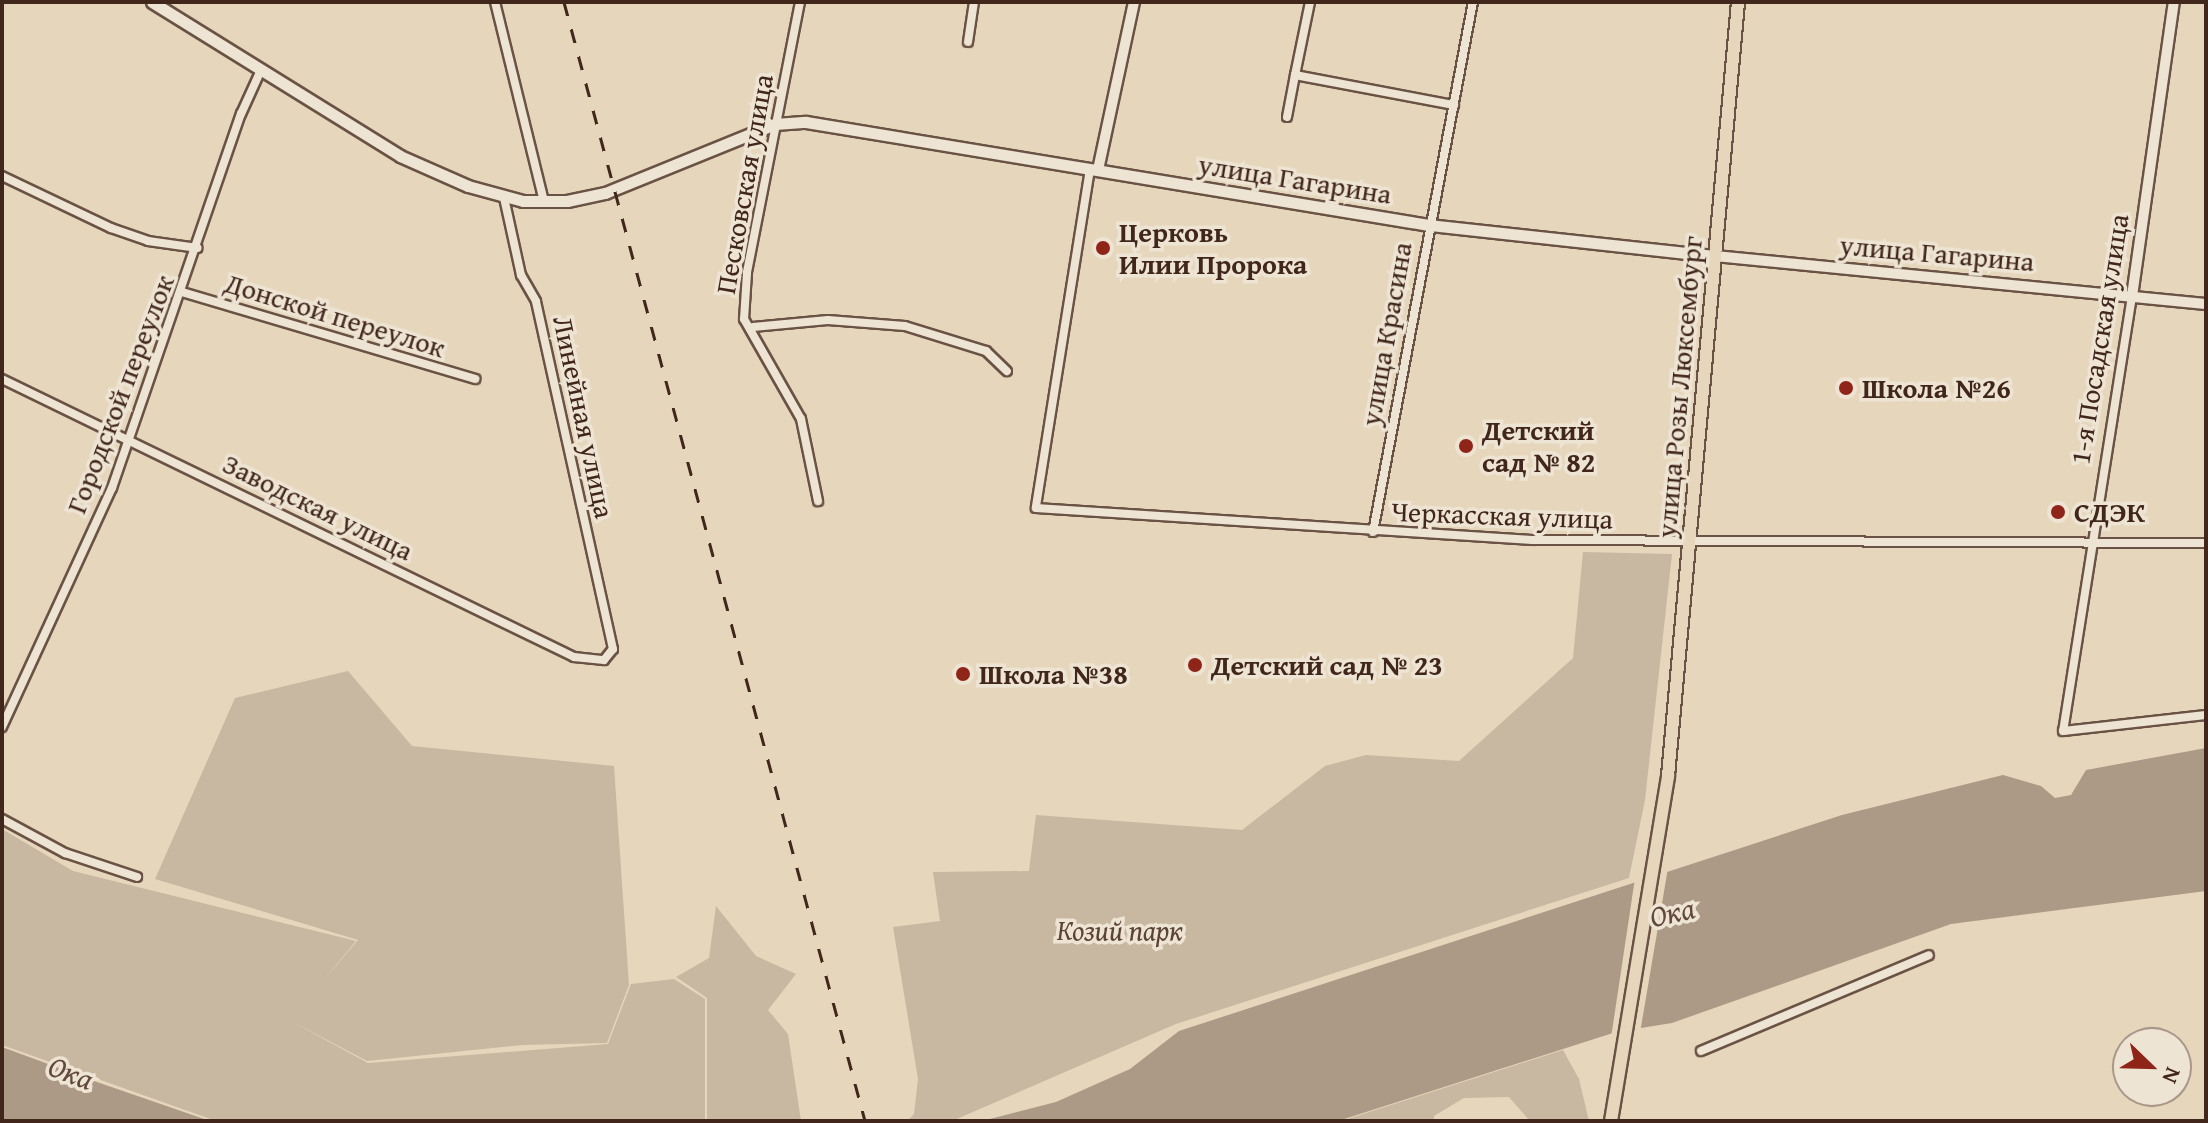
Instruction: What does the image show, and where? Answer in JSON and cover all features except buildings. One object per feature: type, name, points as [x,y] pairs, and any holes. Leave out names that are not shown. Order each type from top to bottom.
[{"type":"main road","name":"улица Гагарина","points":[[152,2],[400,156],[504,198],[544,202],[605,193],[775,124],[806,122],[1429,225],[1715,256]]},
{"type":"main road","name":"улица Розы Люксембург","points":[[1611,1121],[1668,776],[1738,2]]},
{"type":"street","points":[[495,2],[544,202]]},
{"type":"street","name":"Песковская улица","points":[[800,2],[744,299],[744,319],[753,327],[801,419],[818,501]]},
{"type":"street","points":[[968,42],[974,2]]},
{"type":"street","points":[[1094,169],[1134,2]]},
{"type":"street","points":[[1287,117],[1310,2]]},
{"type":"street","name":"улица Красина","points":[[1373,532],[1473,2]]},
{"type":"street","name":"1-я Посадская улица","points":[[2174,2],[2132,296],[2063,731],[2206,715]]},
{"type":"street","name":"Городской переулок","points":[[2,727],[130,439],[198,248],[241,114],[261,70]]},
{"type":"street","points":[[1295,75],[1454,105]]},
{"type":"street","name":"Черкасская улица","points":[[1094,169],[1036,508],[1373,532],[1690,543],[2206,543]]},
{"type":"street","name":"Донской переулок","points":[[2,176],[111,228],[148,241],[198,248]]},
{"type":"street","name":"Линейная улица","points":[[504,198],[521,275],[536,301],[613,649]]},
{"type":"street","name":"улица Гагарина","points":[[1715,256],[2206,304]]},
{"type":"street","name":"Донской переулок","points":[[182,292],[475,379]]},
{"type":"street","points":[[753,327],[828,320],[905,326],[986,351],[1007,371]]},
{"type":"street","name":"Заводская улица","points":[[2,379],[574,657],[604,660],[613,649]]},
{"type":"street","points":[[2,819],[65,853],[137,877]]},
{"type":"street","points":[[1701,1051],[1929,955]]},
{"type":"green space","name":"Козий парк","points":[[1583,552],[1672,554],[1645,800],[1629,878],[1176,1024],[952,1121],[907,1121],[914,1114],[918,1079],[893,927],[940,921],[933,872],[1029,871],[1036,815],[1242,830],[1325,766],[1366,755],[1459,761],[1573,658]]},
{"type":"green space","points":[[348,671],[412,746],[614,766],[629,985],[607,1043],[523,1045],[367,1061],[289,1020],[368,1063],[608,1044],[631,984],[674,979],[705,999],[705,1121],[216,1121],[2,1045],[2,829],[73,871],[356,941],[322,982],[358,940],[155,879],[235,698]]},
{"type":"green space","points":[[716,906],[756,956],[796,974],[768,1010],[788,1034],[801,1121],[707,1121],[707,998],[676,977],[709,958]]},
{"type":"green space","points":[[1563,1050],[1579,1079],[1589,1121],[1530,1121],[1509,1097],[1464,1098],[1434,1116],[1434,1121],[1341,1121]]},
{"type":"water","name":"Ока","points":[[2206,748],[2206,891],[1951,924],[1672,1023],[1616,1032],[1338,1121],[982,1121],[1056,1102],[1130,1069],[1179,1031],[1842,815],[2003,775],[2041,786],[2055,798],[2071,795],[2086,770]]},
{"type":"water","points":[[2,1047],[97,1082],[210,1121],[2,1121]]},
{"type":"pier","points":[[1668,868],[1640,1033],[1611,1038],[1635,878]]},
{"type":"railway","points":[[564,2],[865,1121]]},
{"type":"place","name":"Церковь Илии Пророка","points":[[1103,248]]},
{"type":"place","name":"Школа №26","points":[[1846,388]]},
{"type":"place","name":"Детский сад № 82","points":[[1466,446]]},
{"type":"place","name":"СДЭК","points":[[2058,512]]},
{"type":"place","name":"Детский сад № 23","points":[[1195,665]]},
{"type":"place","name":"Школа №38","points":[[963,674]]}]
